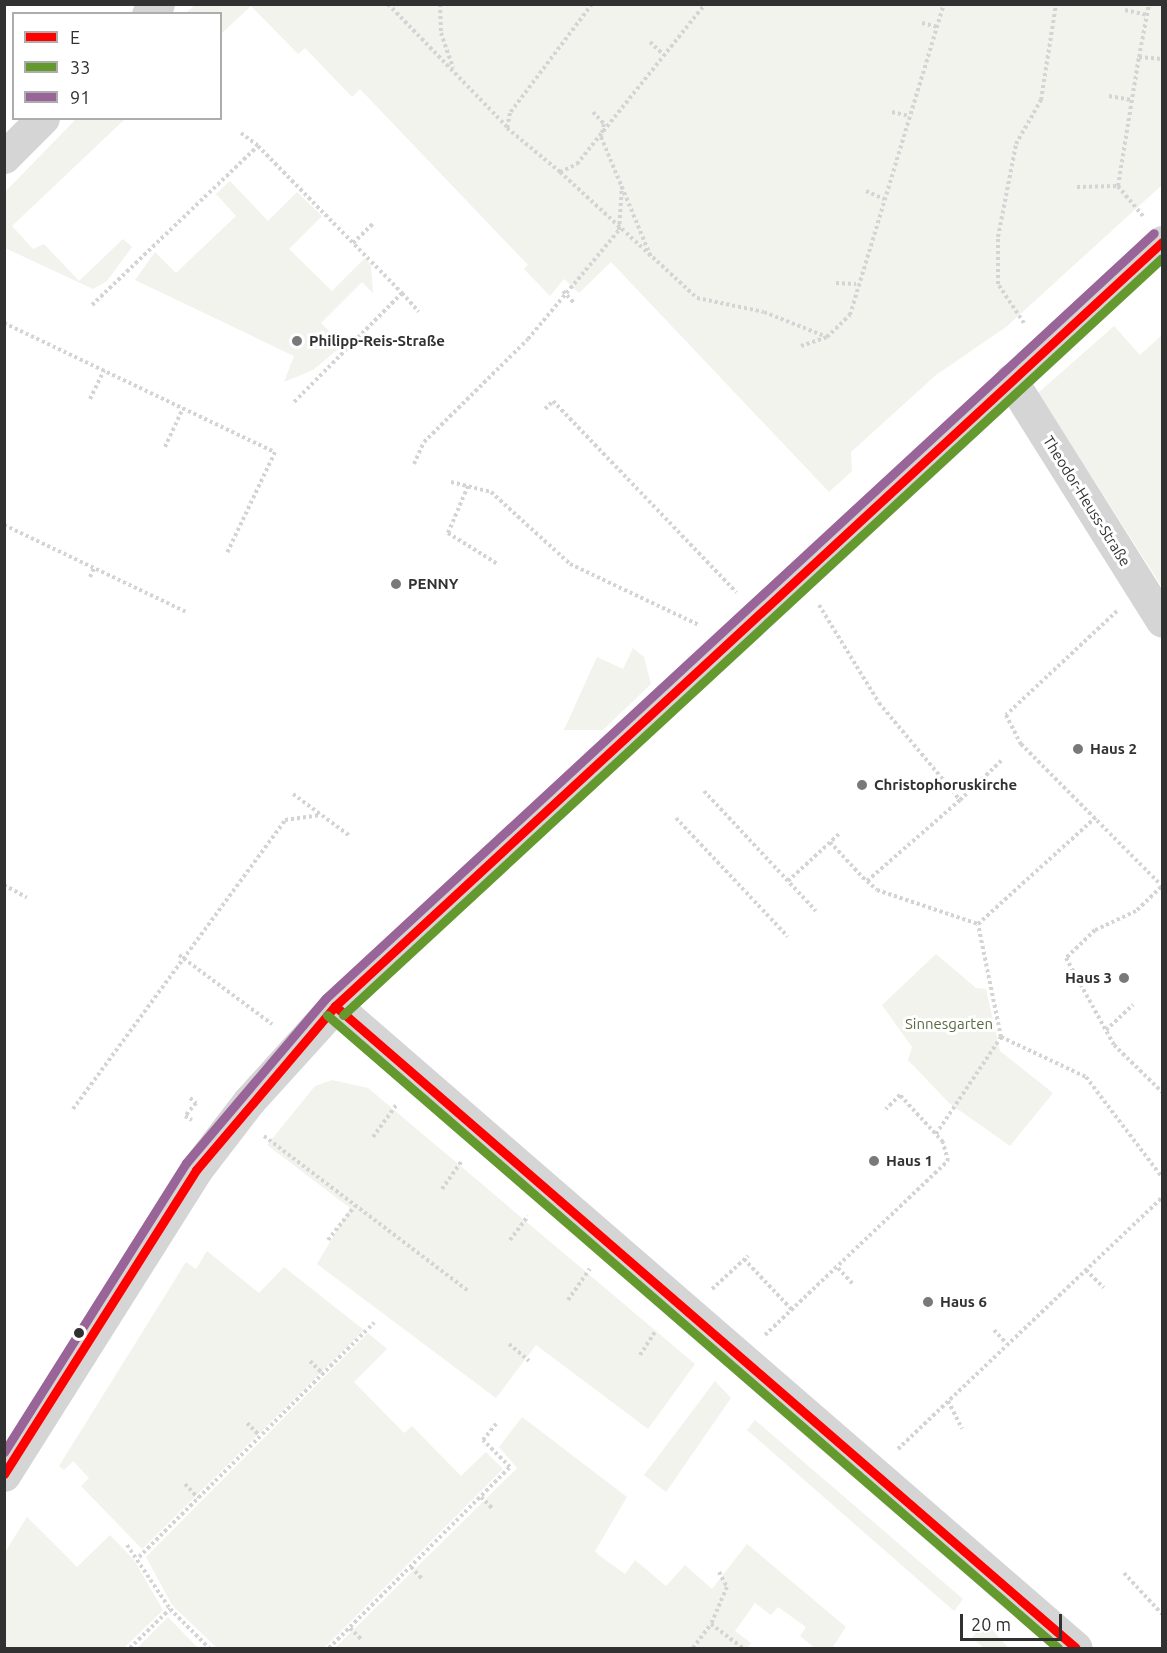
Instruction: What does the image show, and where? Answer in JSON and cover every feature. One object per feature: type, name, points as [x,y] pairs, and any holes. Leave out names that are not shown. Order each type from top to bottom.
[{"type":"street","points":[[4,157],[41,120]]},
{"type":"street","points":[[4,1474],[196,1170],[237,1116],[299,1044],[335,1006],[1043,351],[1155,230]]},
{"type":"street","name":"Theodor-Heuss-Straße","points":[[1011,380],[1162,621]]},
{"type":"street","points":[[335,1006],[876,1470],[1076,1648]]},
{"type":"path","points":[[388,4],[507,128],[560,172],[619,230],[697,298],[764,312],[827,337]]},
{"type":"path","points":[[440,4],[441,33],[454,71]]},
{"type":"path","points":[[507,128],[510,113],[592,4]]},
{"type":"path","points":[[560,172],[577,164],[604,124],[705,4]]},
{"type":"path","points":[[801,346],[827,337],[850,315],[856,284],[944,4]]},
{"type":"path","points":[[1043,351],[999,284],[998,237],[1016,144],[1041,100],[1056,4]]},
{"type":"path","points":[[1149,4],[1118,186],[1155,230]]},
{"type":"path","points":[[1125,10],[1147,15]]},
{"type":"path","points":[[922,23],[938,27]]},
{"type":"path","points":[[650,42],[664,55]]},
{"type":"path","points":[[1139,57],[1162,59]]},
{"type":"path","points":[[1109,96],[1132,100]]},
{"type":"path","points":[[593,112],[604,124]]},
{"type":"path","points":[[892,112],[909,116]]},
{"type":"path","points":[[604,124],[601,137],[653,260]]},
{"type":"path","points":[[241,132],[258,146],[419,312]]},
{"type":"path","points":[[92,305],[258,146]]},
{"type":"path","points":[[414,464],[424,442],[528,339],[563,291],[619,230],[622,186]]},
{"type":"path","points":[[1077,187],[1118,186]]},
{"type":"path","points":[[866,191],[884,199]]},
{"type":"path","points":[[353,243],[373,224]]},
{"type":"path","points":[[836,283],[856,284]]},
{"type":"path","points":[[563,291],[575,304]]},
{"type":"path","points":[[292,404],[402,293]]},
{"type":"path","points":[[4,323],[275,452],[227,553]]},
{"type":"path","points":[[90,399],[104,370]]},
{"type":"path","points":[[545,409],[553,401],[631,478],[635,492],[758,613]]},
{"type":"path","points":[[165,447],[183,408]]},
{"type":"path","points":[[451,482],[491,492],[570,564],[730,639]]},
{"type":"path","points":[[468,486],[448,533],[496,563]]},
{"type":"path","points":[[4,525],[186,612]]},
{"type":"path","points":[[90,577],[94,568]]},
{"type":"path","points":[[800,574],[879,703],[960,800]]},
{"type":"path","points":[[1142,588],[1006,715],[1021,744],[1098,815],[1162,887],[1136,911],[1095,930],[1066,958],[1106,1030],[1162,1092]]},
{"type":"path","points":[[867,881],[960,800],[1003,759]]},
{"type":"path","points":[[704,791],[816,911]]},
{"type":"path","points":[[293,794],[350,836]]},
{"type":"path","points":[[73,1109],[285,820],[321,814]]},
{"type":"path","points":[[978,924],[1098,815]]},
{"type":"path","points":[[676,818],[788,937]]},
{"type":"path","points":[[788,881],[840,833]]},
{"type":"path","points":[[830,842],[878,890],[978,924]]},
{"type":"path","points":[[4,885],[27,898]]},
{"type":"path","points":[[936,1134],[1001,1036],[978,924]]},
{"type":"path","points":[[179,955],[299,1044]]},
{"type":"path","points":[[1106,1030],[1133,1005]]},
{"type":"path","points":[[1001,1036],[1086,1077],[1162,1177]]},
{"type":"path","points":[[373,1137],[417,1076]]},
{"type":"path","points":[[743,1356],[942,1172],[947,1151],[936,1134],[900,1095],[886,1109]]},
{"type":"path","points":[[185,1116],[196,1103],[190,1098]]},
{"type":"path","points":[[237,1116],[468,1291]]},
{"type":"path","points":[[876,1470],[1162,1198]]},
{"type":"path","points":[[328,1240],[356,1206]]},
{"type":"path","points":[[690,1310],[746,1257],[792,1310]]},
{"type":"path","points":[[838,1268],[852,1283]]},
{"type":"path","points":[[1086,1270],[1104,1288]]},
{"type":"path","points":[[139,1557],[374,1323]]},
{"type":"path","points":[[994,1330],[1007,1344]]},
{"type":"path","points":[[509,1344],[529,1361]]},
{"type":"path","points":[[310,1361],[322,1374]]},
{"type":"path","points":[[948,1401],[962,1429]]},
{"type":"path","points":[[247,1423],[260,1436]]},
{"type":"path","points":[[329,1648],[510,1467],[483,1440],[496,1424]]},
{"type":"path","points":[[185,1484],[198,1498]]},
{"type":"path","points":[[481,1497],[492,1509]]},
{"type":"path","points":[[127,1545],[139,1557],[170,1609],[209,1648]]},
{"type":"path","points":[[411,1567],[422,1579]]},
{"type":"path","points":[[693,1648],[711,1624],[727,1587],[719,1572]]},
{"type":"path","points":[[1124,1573],[1162,1614]]},
{"type":"path","points":[[130,1648],[170,1609]]},
{"type":"path","points":[[711,1624],[743,1648]]},
{"type":"path","points":[[350,1628],[361,1639]]},
{"type":"green space","points":[[196,4],[1162,5],[1162,185],[1006,327],[936,375],[851,452],[852,471],[829,492],[611,262],[579,293],[564,279],[550,296],[524,269],[528,265],[360,89],[352,97],[305,48],[298,54],[251,6],[222,33],[222,12],[187,12]]},
{"type":"green space","points":[[75,120],[124,120],[12,226],[33,249],[44,244],[79,281],[123,239],[132,247],[107,281],[93,289],[5,248],[5,192]]},
{"type":"green space","points":[[230,181],[268,221],[297,192],[322,216],[289,249],[332,291],[365,258],[371,265],[373,293],[362,282],[321,323],[343,345],[313,370],[284,382],[294,356],[135,280],[155,252],[176,273],[236,216],[216,194]]},
{"type":"green space","points":[[1114,326],[1140,355],[1162,335],[1162,587],[1038,393]]},
{"type":"green space","points":[[633,648],[644,657],[651,684],[603,730],[564,730],[597,657],[623,669]]},
{"type":"green space","name":"Sinnesgarten","points":[[936,954],[976,988],[986,989],[1000,1051],[1053,1093],[1010,1146],[949,1103],[908,1060],[912,1047],[882,1005]]},
{"type":"green space","points":[[332,1080],[368,1088],[695,1364],[648,1429],[536,1345],[496,1398],[317,1264],[350,1208],[267,1145],[315,1086]]},
{"type":"green space","points":[[207,1251],[259,1293],[284,1267],[364,1330],[142,1549],[81,1486],[89,1478],[73,1461],[64,1470],[59,1466],[186,1262],[196,1269]]},
{"type":"green space","points":[[368,1333],[387,1349],[354,1382],[404,1433],[412,1426],[461,1476],[486,1452],[503,1469],[324,1648],[217,1648],[172,1605],[146,1557]]},
{"type":"green space","points":[[715,1381],[731,1398],[666,1492],[644,1475]]},
{"type":"green space","points":[[522,1417],[627,1497],[595,1551],[600,1556],[625,1574],[635,1560],[666,1586],[685,1565],[712,1589],[747,1544],[846,1627],[832,1648],[815,1648],[800,1636],[806,1627],[778,1607],[771,1615],[755,1603],[735,1631],[751,1643],[748,1648],[335,1648],[517,1468],[499,1447]]},
{"type":"green space","points":[[755,1420],[963,1599],[954,1611],[747,1430]]},
{"type":"green space","points":[[27,1517],[77,1567],[110,1535],[134,1560],[163,1610],[124,1648],[5,1648],[5,1552]]},
{"type":"green space","points":[[168,1617],[198,1648],[137,1648]]},
{"type":"green space","points":[[984,1620],[1008,1648],[984,1648],[972,1638]]},
{"type":"transit line","name":"91","points":[[4,1452],[186,1163],[326,998],[1154,233]]},
{"type":"transit line","name":"E","points":[[4,1474],[196,1170],[335,1006],[1162,242]]},
{"type":"transit line","name":"33","points":[[343,1015],[1162,258]]},
{"type":"transit line","name":"E","points":[[335,1006],[1076,1648]]},
{"type":"transit line","name":"33","points":[[327,1015],[1058,1648]]},
{"type":"place","name":"Philipp-Reis-Straße","points":[[297,341]]},
{"type":"place","name":"PENNY","points":[[396,584]]},
{"type":"place","name":"Haus 2","points":[[1078,749]]},
{"type":"place","name":"Christophoruskirche","points":[[862,785]]},
{"type":"place","name":"Haus 3","points":[[1124,978]]},
{"type":"place","name":"Haus 1","points":[[874,1161]]},
{"type":"place","name":"Haus 6","points":[[928,1302]]}]
